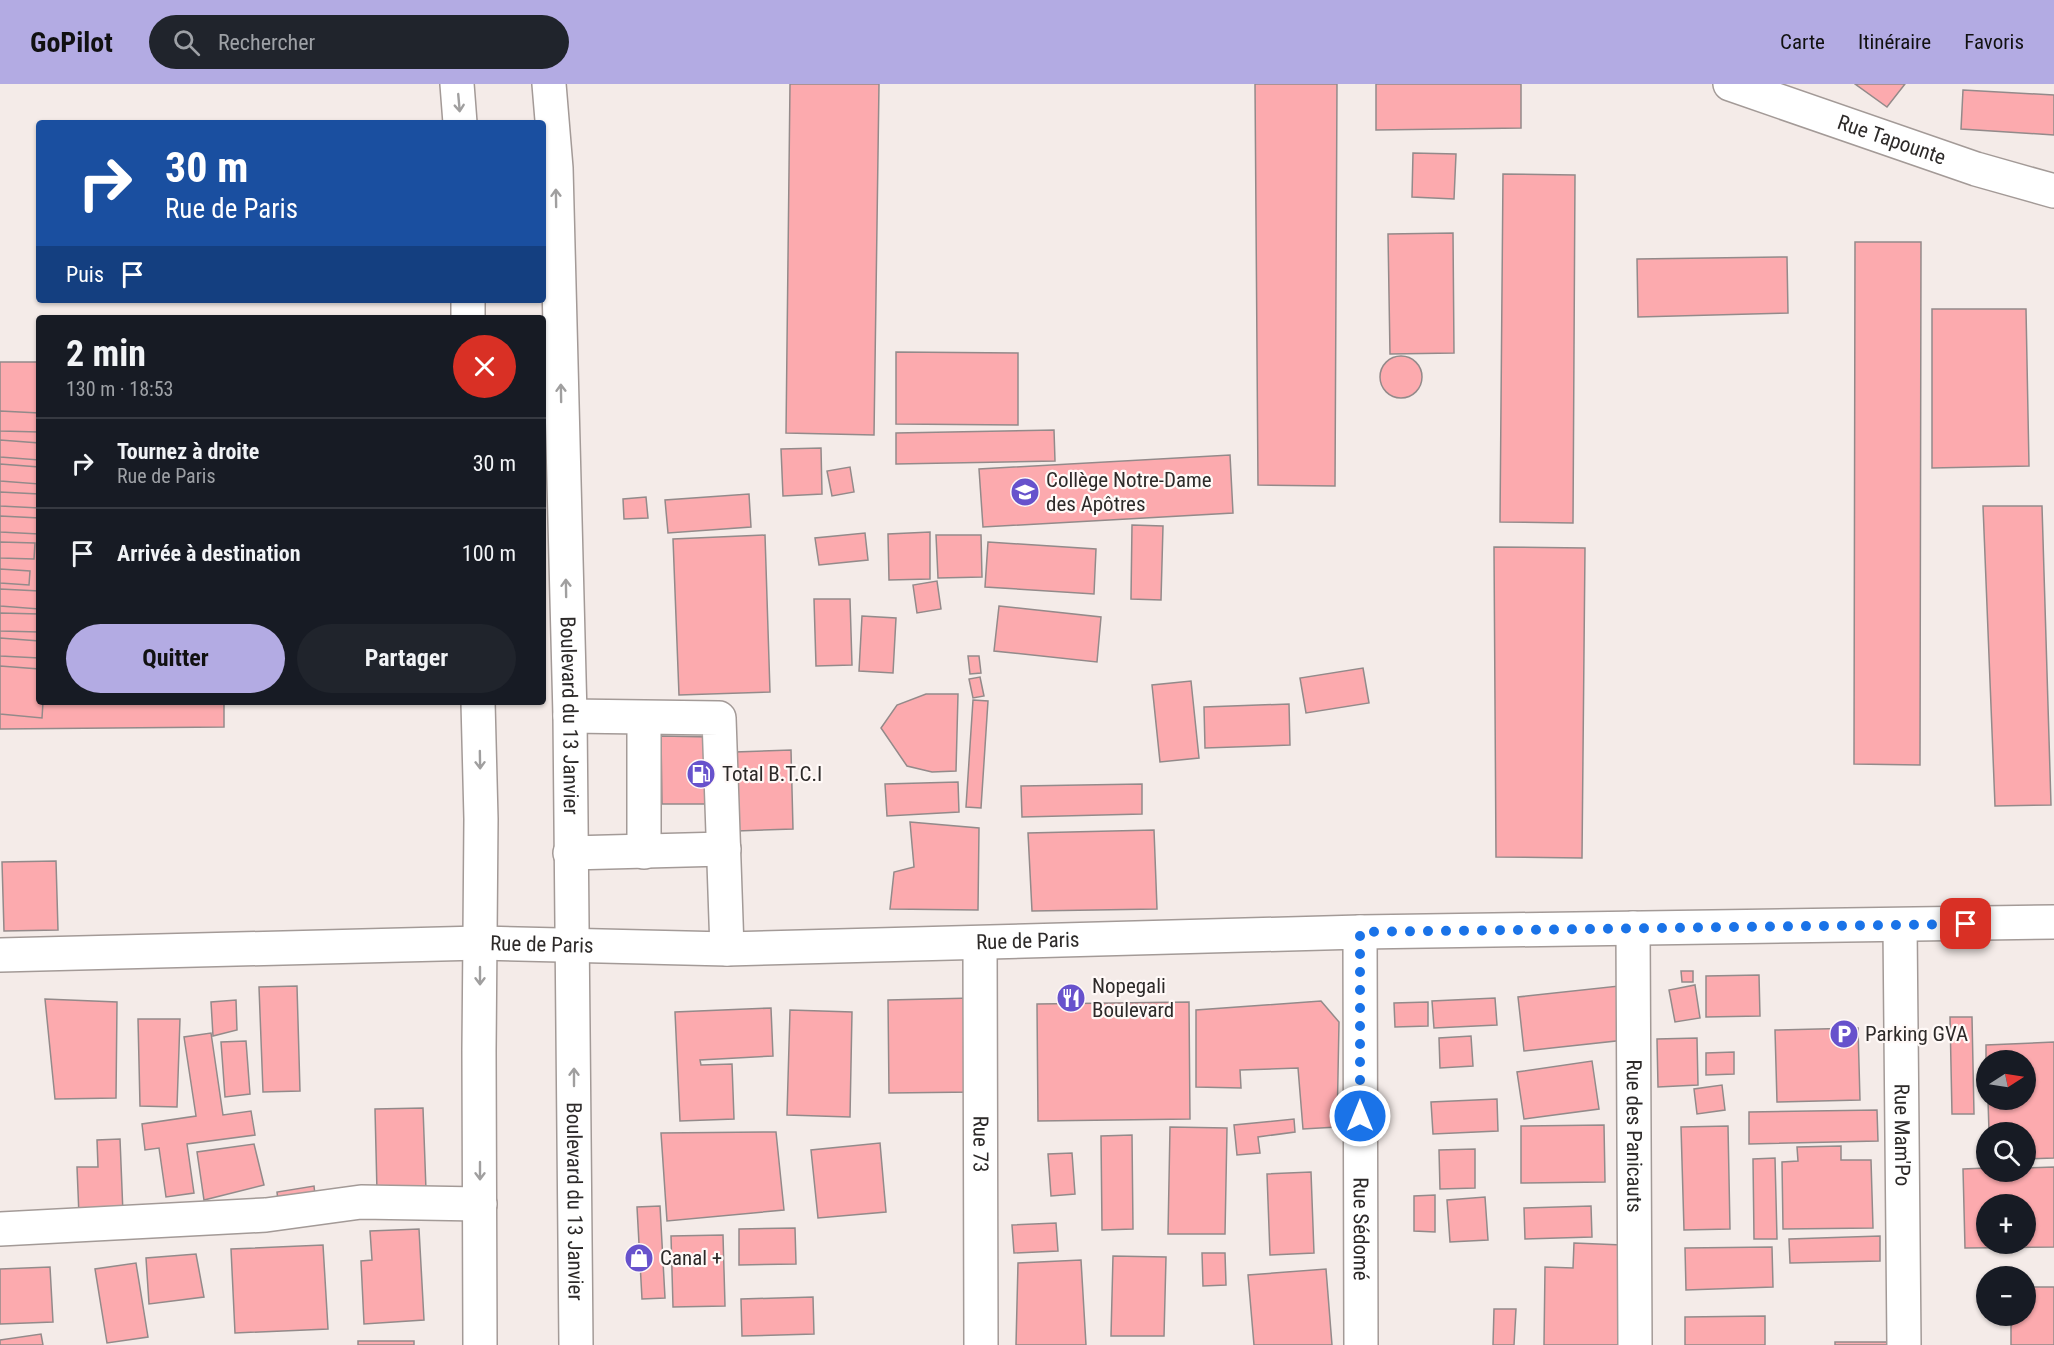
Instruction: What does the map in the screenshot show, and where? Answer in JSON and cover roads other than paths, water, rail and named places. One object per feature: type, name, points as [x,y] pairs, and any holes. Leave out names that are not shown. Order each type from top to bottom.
[{"type":"main road","points":[[457,84],[460,120]]},
{"type":"main road","name":"Boulevard du 13 Janvier","points":[[549,84],[556,168],[570,716],[576,1345]]},
{"type":"main road","name":"Rue Tapounte","points":[[1730,84],[1976,169],[2054,191]]},
{"type":"main road","points":[[478,705],[481,819],[480,1345]]},
{"type":"main road","points":[[570,716],[719,718],[728,949]]},
{"type":"main road","points":[[644,718],[644,852]]},
{"type":"main road","points":[[570,853],[724,849]]},
{"type":"main road","name":"Rue de Paris","points":[[0,955],[480,943],[728,949],[1360,932],[2054,922]]},
{"type":"main road","name":"Rue Mam'Po","points":[[1900,925],[1904,1345]]},
{"type":"main road","name":"Rue des Panicauts","points":[[1634,927],[1635,1345]]},
{"type":"main road","name":"Rue Sédomé","points":[[1360,932],[1361,1345]]},
{"type":"main road","name":"Rue 73","points":[[980,943],[981,1345]]},
{"type":"main road","points":[[0,1229],[267,1215],[361,1202],[480,1204]]},
{"type":"place","name":"Collège Notre-Dame des Apôtres","points":[[1025,492]]},
{"type":"place","name":"Total B.T.C.I","points":[[701,774]]},
{"type":"place","name":"Nopegali Boulevard","points":[[1071,998]]},
{"type":"place","name":"Parking GVA","points":[[1844,1034]]},
{"type":"place","name":"Canal +","points":[[639,1258]]}]
